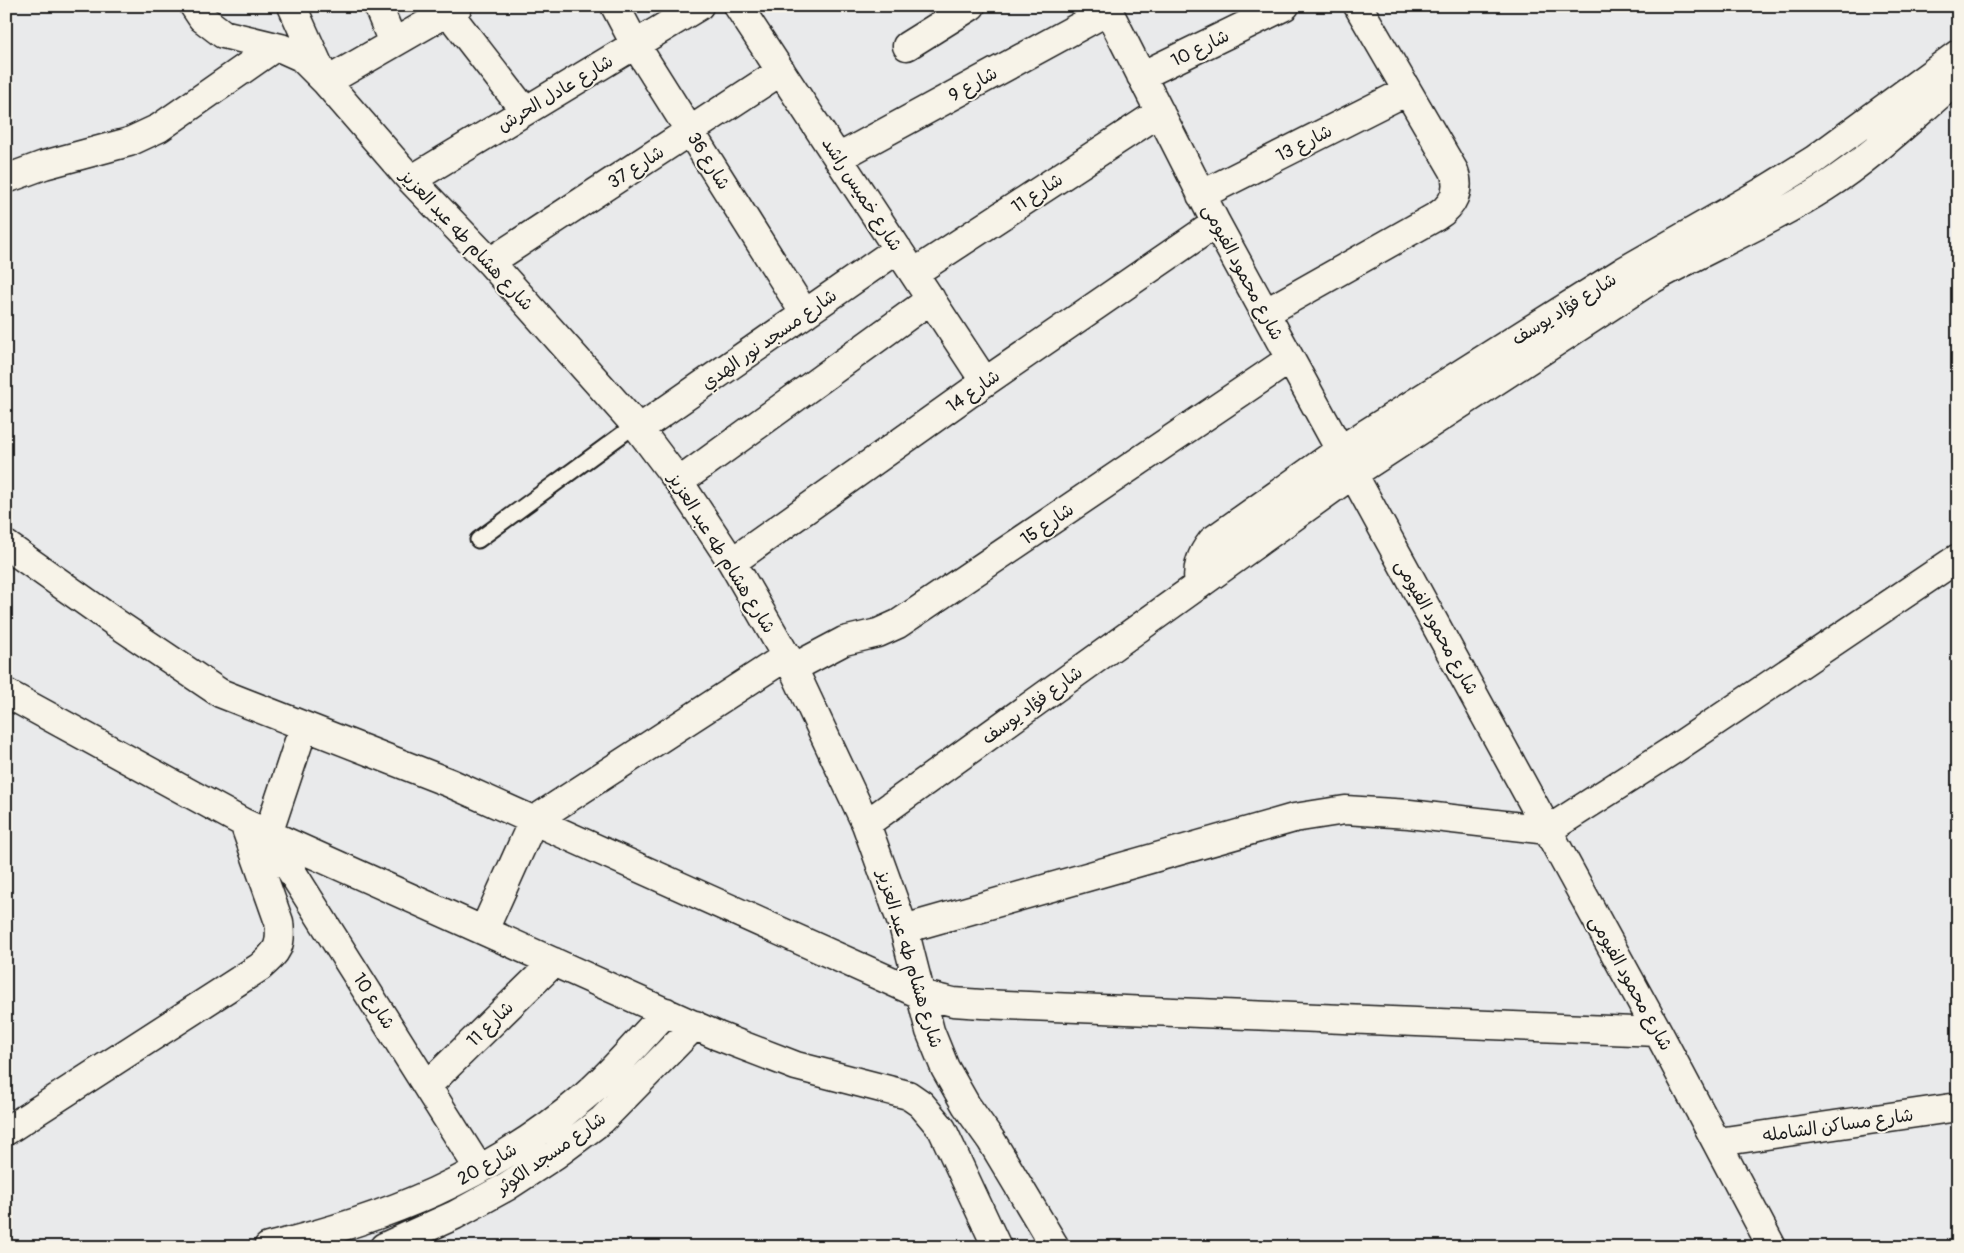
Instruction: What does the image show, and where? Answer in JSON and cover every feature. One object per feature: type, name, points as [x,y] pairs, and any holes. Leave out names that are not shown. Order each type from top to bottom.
[{"type":"street","name":"شارع هشام طه عبد العزيز","points":[[194,6],[202,18],[223,34],[275,46],[301,57],[326,82],[411,180],[490,262],[637,427],[679,482],[732,562],[790,662],[866,824],[904,929],[930,1031],[945,1068],[966,1105],[991,1140],[1056,1247]]},
{"type":"street","points":[[292,6],[326,82],[453,9],[524,110]]},
{"type":"street","points":[[378,6],[393,44]]},
{"type":"street","name":"شارع 36","points":[[614,6],[635,44],[805,314]]},
{"type":"street","name":"شارع عادل الحرش","points":[[411,180],[699,6]]},
{"type":"street","name":"شارع خميس راشد","points":[[738,6],[985,382]]},
{"type":"street","points":[[907,46],[971,6]]},
{"type":"street","name":"شارع 10","points":[[1141,76],[1285,6]]},
{"type":"street","points":[[1265,313],[1437,216],[1452,203],[1457,185],[1454,171],[1358,6]]},
{"type":"street","name":"شارع محمود الفيومى","points":[[1107,8],[1216,223],[1718,1142],[1772,1247]]},
{"type":"street","name":"شارع 9","points":[[838,158],[1107,8]]},
{"type":"street","points":[[6,179],[44,165],[128,142],[160,128],[275,46]]},
{"type":"street","name":"شارع فؤاد يوسف","points":[[1199,585],[1199,566],[1203,552],[1212,541],[1340,450],[1624,271],[1764,192],[1814,160],[1913,85],[1958,54]]},
{"type":"street","name":"شارع 37","points":[[490,262],[780,71]]},
{"type":"street","name":"شارع فؤاد يوسف","points":[[866,824],[1353,474],[1650,280],[1687,259],[1776,216],[1824,188],[1861,162],[1958,79]]},
{"type":"street","name":"شارع 13","points":[[1201,195],[1407,90]]},
{"type":"street","name":"شارع 11","points":[[914,273],[1160,112]]},
{"type":"street","name":"شارع 14","points":[[732,562],[985,382],[1216,223]]},
{"type":"street","name":"شارع مسجد نور الهدي","points":[[637,427],[898,249]]},
{"type":"street","points":[[679,482],[931,299]]},
{"type":"street","name":"شارع 15","points":[[533,820],[790,662],[844,641],[878,634],[898,624],[1290,359]]},
{"type":"street","points":[[6,545],[116,624],[220,693],[450,784],[920,994],[952,1002],[982,1004],[1658,1032]]},
{"type":"street","points":[[904,929],[1294,818],[1345,810],[1409,814],[1548,830],[1673,750],[1958,558]]},
{"type":"street","points":[[6,693],[256,828],[695,1025],[796,1066],[908,1095],[921,1104],[942,1129],[997,1247]]},
{"type":"street","points":[[6,1131],[260,968],[276,953],[281,938],[279,922],[256,828],[304,726]]},
{"type":"street","points":[[484,930],[533,820]]},
{"type":"street","name":"شارع 10","points":[[256,828],[480,1169]]},
{"type":"street","name":"شارع 11","points":[[427,1086],[554,962]]},
{"type":"street","name":"شارع 20","points":[[268,1247],[352,1225],[405,1206],[480,1169],[546,1127],[585,1096],[666,1012]]},
{"type":"street","name":"شارع مسجد الكوثر","points":[[384,1247],[455,1215],[506,1187],[555,1154],[602,1120],[695,1025]]},
{"type":"street","name":"شارع مساكن الشامله","points":[[1718,1142],[1958,1107]]},
{"type":"lane","points":[[478,540],[637,427]]}]
